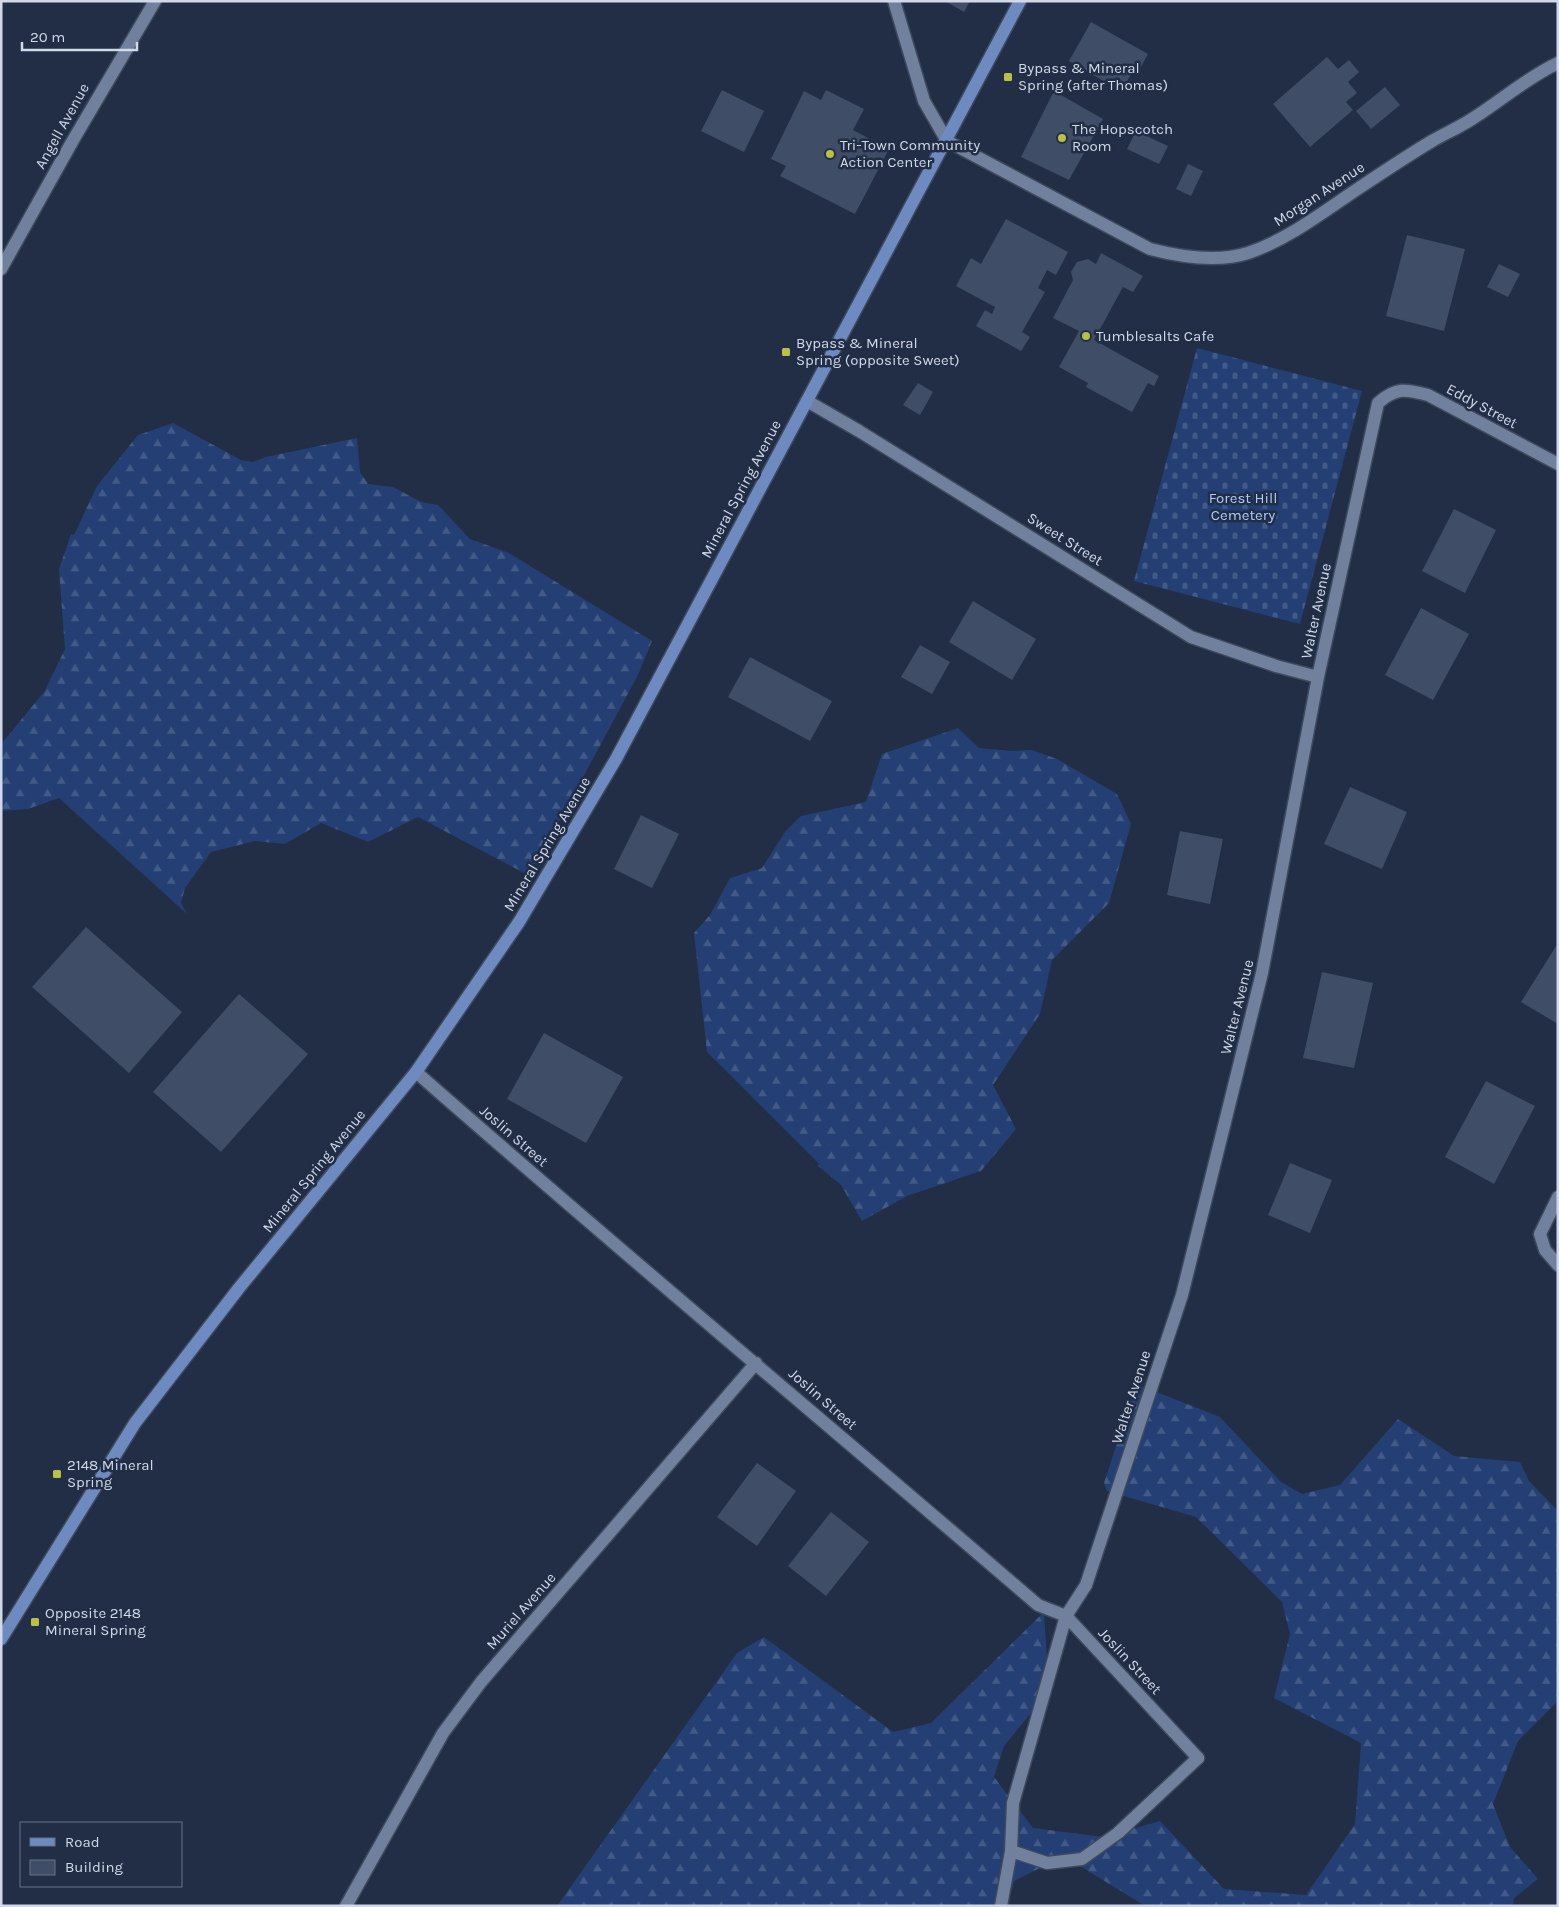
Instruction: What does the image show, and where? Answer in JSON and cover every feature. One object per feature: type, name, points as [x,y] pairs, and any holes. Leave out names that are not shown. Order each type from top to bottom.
[{"type":"main road","name":"Mineral Spring Avenue","points":[[1,1639],[135,1423],[239,1288],[416,1072],[519,922],[616,759],[1020,1]]},
{"type":"street","name":"Angell Avenue","points":[[1,269],[81,125],[155,1]]},
{"type":"street","points":[[894,1],[924,101],[946,141]]},
{"type":"street","name":"Morgan Avenue","points":[[946,141],[1150,250],[1179,256],[1216,258],[1246,253],[1279,240],[1558,63]]},
{"type":"street","name":"Eddy Street","points":[[1389,394],[1407,389],[1428,396],[1558,464]]},
{"type":"street","name":"Walter Avenue","points":[[1001,1906],[1011,1851],[1014,1803],[1066,1616],[1086,1585],[1182,1295],[1262,973],[1318,677],[1371,429],[1378,404],[1389,394]]},
{"type":"street","name":"Sweet Street","points":[[807,401],[859,431],[1191,636],[1276,666],[1318,677]]},
{"type":"street","name":"Joslin Street","points":[[416,1072],[654,1279],[756,1363],[1038,1605],[1066,1616],[1198,1758],[1118,1833],[1082,1859],[1046,1863],[1011,1851]]},
{"type":"street","points":[[1558,1197],[1540,1234],[1545,1250],[1558,1266]]},
{"type":"street","name":"Muriel Avenue","points":[[346,1906],[443,1733],[481,1682],[756,1363]]},
{"type":"green space","name":"Forest Hill Cemetery","points":[[1197,348],[1362,391],[1300,624],[1134,581]]},
{"type":"green space","points":[[173,423],[241,460],[253,462],[266,457],[357,438],[360,472],[368,484],[393,487],[421,502],[438,505],[470,539],[509,553],[652,641],[638,675],[540,857],[528,875],[418,817],[368,842],[321,823],[285,844],[255,841],[211,852],[185,888],[181,903],[187,914],[59,798],[28,809],[1,811],[2,743],[44,692],[65,649],[59,569],[71,534],[74,535],[97,486],[138,435]]},
{"type":"green space","points":[[958,728],[979,748],[1012,751],[1032,750],[1057,759],[1117,794],[1131,824],[1109,903],[1052,960],[1040,1014],[993,1085],[1016,1129],[981,1171],[907,1196],[862,1221],[841,1185],[818,1166],[819,1164],[707,1052],[694,933],[710,915],[730,878],[762,868],[785,832],[801,816],[866,802],[882,754]]},
{"type":"green space","points":[[1139,1385],[1220,1417],[1281,1482],[1302,1494],[1340,1485],[1398,1419],[1454,1456],[1520,1462],[1529,1481],[1558,1511],[1558,1701],[1518,1741],[1493,1804],[1510,1847],[1538,1879],[1514,1898],[1513,1906],[1145,1906],[1064,1856],[1014,1881],[1007,1906],[557,1906],[737,1653],[764,1637],[893,1732],[931,1723],[1044,1612],[1049,1691],[1004,1746],[994,1777],[1033,1828],[1103,1837],[1160,1821],[1224,1889],[1306,1895],[1355,1824],[1361,1743],[1274,1698],[1290,1634],[1282,1602],[1196,1517],[1107,1491],[1104,1483],[1130,1403]]},
{"type":"building","points":[[945,1],[970,1],[964,12]]},
{"type":"building","points":[[1091,22],[1148,54],[1137,74],[1133,71],[1121,91],[1069,61]]},
{"type":"building","points":[[1327,57],[1338,69],[1349,60],[1359,72],[1348,82],[1357,93],[1346,102],[1353,110],[1310,147],[1273,104]]},
{"type":"building","points":[[1385,87],[1400,105],[1371,129],[1356,111]]},
{"type":"building","points":[[722,90],[764,111],[744,152],[701,131]]},
{"type":"building","name":"Tri-Town Community Action Center","points":[[826,90],[864,109],[853,130],[889,149],[855,214],[780,176],[786,166],[771,159],[804,91],[821,100]]},
{"type":"building","name":"The Hopscotch Room","points":[[1054,91],[1103,119],[1069,180],[1021,157]]},
{"type":"building","points":[[1136,131],[1168,146],[1159,164],[1127,149]]},
{"type":"building","points":[[1188,164],[1203,171],[1191,196],[1176,189]]},
{"type":"building","points":[[1006,219],[1068,252],[1056,275],[1047,270],[1038,288],[1045,292],[1022,332],[1030,337],[1021,351],[976,326],[985,310],[992,314],[995,307],[956,286],[971,258],[981,264]]},
{"type":"building","points":[[1407,235],[1465,249],[1444,331],[1386,316]]},
{"type":"building","name":"Tumblesalts Cafe","points":[[1101,253],[1143,276],[1133,292],[1123,287],[1094,340],[1159,376],[1154,386],[1148,383],[1132,412],[1086,387],[1088,383],[1059,367],[1079,331],[1053,318],[1073,280],[1071,272],[1077,262],[1088,259],[1096,264]]},
{"type":"building","points":[[1499,264],[1520,274],[1508,297],[1487,287]]},
{"type":"building","points":[[918,383],[933,392],[920,415],[903,405]]},
{"type":"building","points":[[1454,509],[1496,530],[1465,593],[1422,571]]},
{"type":"building","points":[[973,601],[1036,639],[1012,680],[949,642]]},
{"type":"building","points":[[1421,608],[1469,634],[1433,700],[1385,675]]},
{"type":"building","points":[[920,645],[950,662],[932,694],[901,677]]},
{"type":"building","points":[[750,657],[832,701],[810,741],[728,697]]},
{"type":"building","points":[[1350,787],[1407,812],[1382,869],[1324,844]]},
{"type":"building","points":[[641,815],[679,834],[652,888],[614,869]]},
{"type":"building","points":[[1180,831],[1223,839],[1210,904],[1167,895]]},
{"type":"building","points":[[86,927],[182,1012],[129,1073],[32,987]]},
{"type":"building","points":[[1558,943],[1558,1024],[1521,1002]]},
{"type":"building","points":[[1322,972],[1373,983],[1354,1068],[1303,1058]]},
{"type":"building","points":[[239,994],[308,1054],[221,1152],[153,1092]]},
{"type":"building","points":[[544,1033],[623,1077],[586,1143],[507,1099]]},
{"type":"building","points":[[1486,1081],[1535,1106],[1494,1184],[1445,1157]]},
{"type":"building","points":[[1290,1163],[1332,1180],[1310,1233],[1268,1215]]},
{"type":"building","points":[[757,1463],[796,1491],[757,1546],[717,1517]]},
{"type":"building","points":[[831,1512],[869,1542],[826,1596],[788,1566]]},
{"type":"place","name":"Bypass & Mineral Spring (after Thomas)","points":[[1008,77]]},
{"type":"place","name":"The Hopscotch Room","points":[[1062,138]]},
{"type":"place","name":"Tri-Town Community Action Center","points":[[830,154]]},
{"type":"place","name":"Tumblesalts Cafe","points":[[1086,336]]},
{"type":"place","name":"Bypass & Mineral Spring (opposite Sweet)","points":[[786,352]]},
{"type":"place","name":"2148 Mineral Spring","points":[[57,1474]]},
{"type":"place","name":"Opposite 2148 Mineral Spring","points":[[35,1622]]}]
